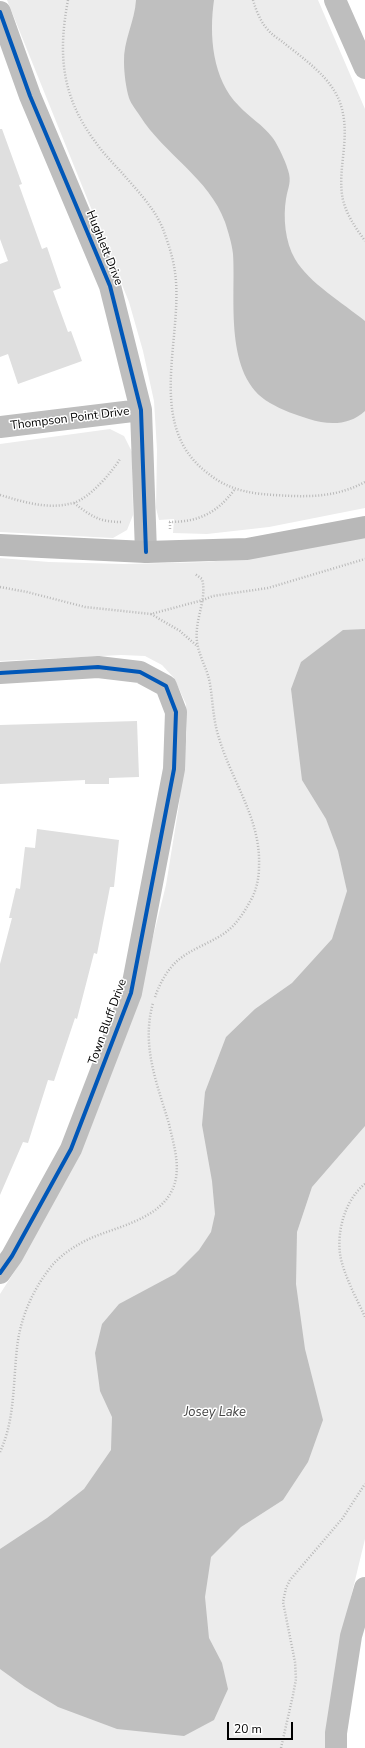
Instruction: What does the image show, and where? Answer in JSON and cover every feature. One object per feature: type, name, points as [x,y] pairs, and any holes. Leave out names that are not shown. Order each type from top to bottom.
[{"type":"street","points":[[336,0],[363,59]]},
{"type":"street","name":"Hughlett Drive","points":[[0,12],[30,96],[110,286],[141,410],[146,552]]},
{"type":"street","name":"Thompson Point Drive","points":[[0,427],[141,410]]},
{"type":"street","points":[[0,545],[146,552],[247,549],[365,527]]},
{"type":"street","name":"Town Bluff Drive","points":[[0,673],[98,667],[140,672],[166,686],[176,712],[174,769],[131,993],[71,1149],[4,1260]]},
{"type":"street","points":[[336,1748],[336,1733],[351,1636],[365,1588]]},
{"type":"path","points":[[68,0],[64,23],[62,50],[64,73],[70,98],[81,122],[94,140],[150,208],[162,227],[170,251],[175,273],[176,294],[172,342],[171,398],[177,428],[190,458],[218,482],[235,489],[278,495],[302,496],[346,490],[365,482]]},
{"type":"path","points":[[253,0],[258,14],[268,30],[317,70],[338,99],[343,115],[345,130],[342,180],[343,200],[349,216],[365,241]]},
{"type":"path","points":[[0,495],[42,506],[74,503],[86,495],[113,471],[121,458],[121,452]]},
{"type":"path","points":[[74,503],[91,516],[99,520],[110,522],[181,522],[202,517],[214,511],[224,503],[235,489]]},
{"type":"path","points":[[0,588],[27,592],[85,607],[151,614],[234,591],[268,588],[365,559]]},
{"type":"path","points":[[0,1452],[6,1438],[10,1419],[17,1347],[23,1317],[32,1296],[50,1267],[71,1248],[149,1214],[163,1203],[172,1191],[176,1178],[177,1164],[174,1145],[151,1063],[147,1034],[149,1016],[155,995],[165,976],[175,963],[230,928],[244,912],[253,896],[259,879],[258,838],[249,810],[229,766],[219,738],[214,719],[210,683],[198,647],[196,626],[203,600]]},
{"type":"path","points":[[151,614],[180,631],[198,647]]},
{"type":"path","points":[[365,1184],[349,1203],[343,1218],[340,1238],[340,1255],[365,1317]]},
{"type":"path","points":[[281,1748],[296,1679],[295,1662],[283,1602],[286,1588],[290,1580],[342,1519],[365,1484]]},
{"type":"shaded area","points":[[7,0],[318,0],[365,109],[365,508],[269,527],[207,534],[173,533],[174,519],[159,520],[156,508],[157,450],[154,401],[143,351],[129,302]]},
{"type":"shaded area","points":[[110,429],[124,436],[132,452],[133,515],[127,530],[113,538],[0,532],[0,444]]},
{"type":"shaded area","points":[[365,537],[365,1539],[350,1601],[328,1748],[0,1748],[0,1294],[20,1263],[146,965],[166,885],[179,805],[187,732],[186,704],[174,678],[162,665],[145,656],[121,655],[0,661],[0,558],[49,562],[124,564],[208,562],[282,553]]},
{"type":"water","points":[[136,0],[214,0],[212,28],[214,56],[223,83],[239,106],[272,137],[279,148],[287,167],[290,181],[285,206],[285,221],[289,245],[295,259],[301,268],[327,292],[365,321],[365,411],[359,416],[345,422],[331,423],[316,421],[294,414],[270,403],[255,391],[245,375],[238,356],[235,335],[233,254],[225,222],[218,206],[208,192],[150,130],[129,98],[125,76],[124,54],[134,16]]},
{"type":"water","name":"Josey Lake","points":[[365,629],[365,1126],[312,1187],[297,1232],[296,1284],[305,1349],[323,1420],[308,1462],[283,1500],[241,1527],[211,1557],[205,1597],[209,1638],[222,1663],[228,1689],[214,1720],[184,1736],[117,1729],[58,1707],[25,1687],[0,1669],[0,1549],[47,1518],[84,1489],[111,1450],[112,1417],[100,1391],[95,1353],[102,1324],[119,1304],[175,1274],[199,1250],[211,1232],[215,1214],[212,1181],[202,1125],[205,1092],[226,1037],[255,1009],[292,983],[332,939],[347,891],[338,851],[326,819],[302,780],[291,689],[301,662],[343,630]]},
{"type":"building","points":[[0,129],[2,129],[22,184],[19,185],[42,249],[47,247],[61,288],[53,291],[68,332],[71,331],[82,361],[18,384],[8,354],[0,357],[0,264],[8,261],[0,239]]},
{"type":"building","points":[[137,721],[139,777],[109,778],[109,784],[85,784],[85,780],[0,784],[0,725]]},
{"type":"building","points":[[37,829],[119,840],[114,887],[110,887],[97,954],[94,953],[77,1019],[75,1018],[54,1081],[48,1080],[28,1143],[23,1142],[0,1195],[0,964],[12,918],[9,918],[16,888],[20,889],[25,847],[35,848]]},
{"type":"cycle path","points":[[0,12],[30,96],[110,286],[141,410],[146,552]]},
{"type":"cycle path","points":[[0,673],[98,667],[140,672],[166,686],[176,712],[174,769],[131,993],[71,1149],[12,1256],[0,1273]]}]
